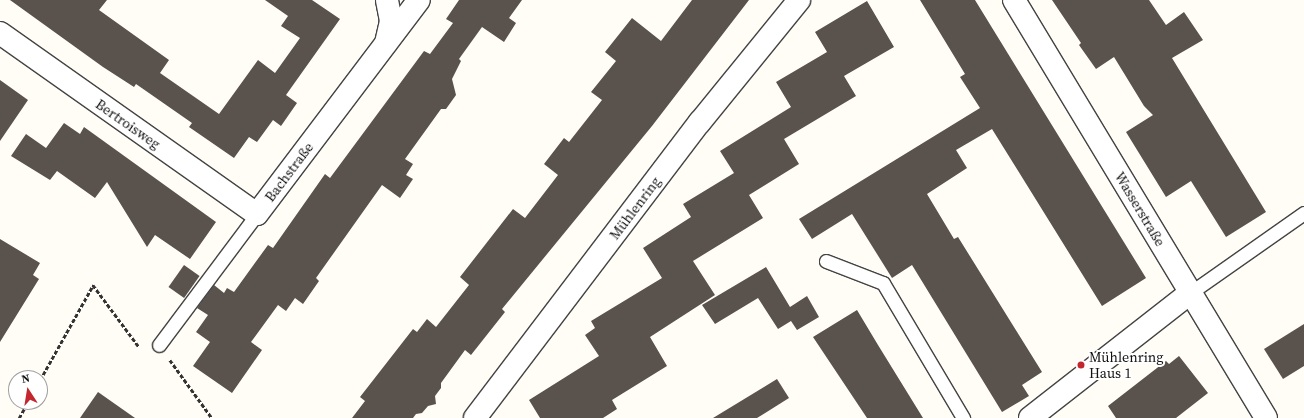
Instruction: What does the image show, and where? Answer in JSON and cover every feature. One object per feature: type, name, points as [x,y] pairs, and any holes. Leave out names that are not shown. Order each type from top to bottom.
[{"type":"street","points":[[385,46],[391,21],[387,0]]},
{"type":"street","name":"Bachstraße","points":[[257,214],[419,0]]},
{"type":"street","name":"Mühlenring","points":[[475,418],[700,122],[799,0]]},
{"type":"street","name":"Wasserstraße","points":[[1014,0],[1266,418]]},
{"type":"street","name":"Bertroisweg","points":[[0,33],[257,214]]},
{"type":"street","points":[[1030,418],[1190,294]]},
{"type":"lane","points":[[1190,294],[1304,213]]},
{"type":"lane","name":"Bachstraße","points":[[159,345],[257,214]]},
{"type":"lane","points":[[826,261],[883,283],[963,418]]},
{"type":"path","points":[[46,370],[93,285],[143,352],[159,345],[212,418]]},
{"type":"building","points":[[10,0],[107,0],[99,10],[169,60],[160,73],[219,114],[258,60],[275,73],[300,38],[281,26],[288,16],[265,0],[312,0],[340,19],[286,95],[297,103],[281,126],[273,120],[257,142],[249,137],[234,158],[189,127],[192,123],[136,84],[134,87],[103,67]]},
{"type":"building","points":[[459,0],[522,0],[509,18],[516,23],[504,42],[482,27],[459,59],[461,61],[452,79],[456,95],[446,109],[441,109],[405,159],[413,164],[406,175],[413,179],[400,198],[382,185],[316,278],[319,281],[303,304],[295,298],[286,311],[278,305],[251,342],[262,350],[232,393],[193,366],[210,342],[196,332],[208,315],[197,308],[214,285],[224,293],[227,288],[234,292],[268,245],[273,248],[325,174],[330,178],[424,51],[430,54],[453,23],[446,19]]},
{"type":"building","points":[[692,0],[749,0],[652,126],[502,309],[505,312],[471,355],[465,350],[441,383],[441,388],[435,396],[436,404],[428,406],[422,413],[416,414],[413,418],[352,418],[365,401],[360,397],[413,329],[417,332],[427,319],[436,327],[469,285],[460,277],[513,209],[525,218],[558,175],[544,164],[564,138],[569,142],[602,100],[591,92],[616,61],[605,52],[632,18],[661,41]]},
{"type":"building","points":[[920,0],[975,0],[1146,278],[1102,306],[992,129],[956,150],[967,168],[927,194],[954,239],[958,237],[1042,372],[1022,385],[1029,396],[1002,412],[912,265],[892,278],[852,214],[812,239],[799,219],[980,108],[960,77],[965,74]]},
{"type":"building","points":[[1052,0],[1149,0],[1166,25],[1184,12],[1203,40],[1172,58],[1266,212],[1226,237],[1191,181],[1166,197],[1126,132],[1153,115],[1144,106],[1114,57],[1096,69],[1079,45],[1081,43]]},
{"type":"building","points":[[867,1],[894,47],[844,76],[856,96],[784,139],[799,164],[749,195],[763,218],[693,261],[715,295],[650,337],[667,366],[612,400],[617,409],[603,418],[540,418],[529,400],[599,356],[585,335],[595,328],[591,321],[662,278],[643,248],[691,217],[683,204],[734,173],[720,151],[791,107],[776,82],[827,52],[815,32]]},
{"type":"building","points":[[0,80],[28,100],[0,141]]},
{"type":"building","points":[[64,123],[80,134],[84,127],[216,222],[190,259],[155,235],[147,247],[107,182],[95,198],[57,171],[50,180],[11,156],[26,134],[46,148]]},
{"type":"building","points":[[0,239],[40,263],[33,275],[39,279],[0,342]]},
{"type":"building","points":[[184,265],[200,276],[184,298],[169,287]]},
{"type":"building","points":[[766,267],[790,307],[807,296],[819,317],[797,330],[791,321],[778,329],[758,298],[715,324],[702,305]]},
{"type":"building","points":[[857,310],[923,418],[867,418],[813,337]]},
{"type":"building","points":[[1304,324],[1304,366],[1283,379],[1264,349]]},
{"type":"building","points":[[1179,356],[1208,393],[1176,418],[1116,418],[1108,406],[1166,361],[1169,364]]},
{"type":"building","points":[[777,379],[789,398],[757,418],[713,418]]},
{"type":"building","points":[[98,392],[135,418],[80,418]]},
{"type":"place","name":"Mühlenring Haus 1","points":[[1081,365]]}]
